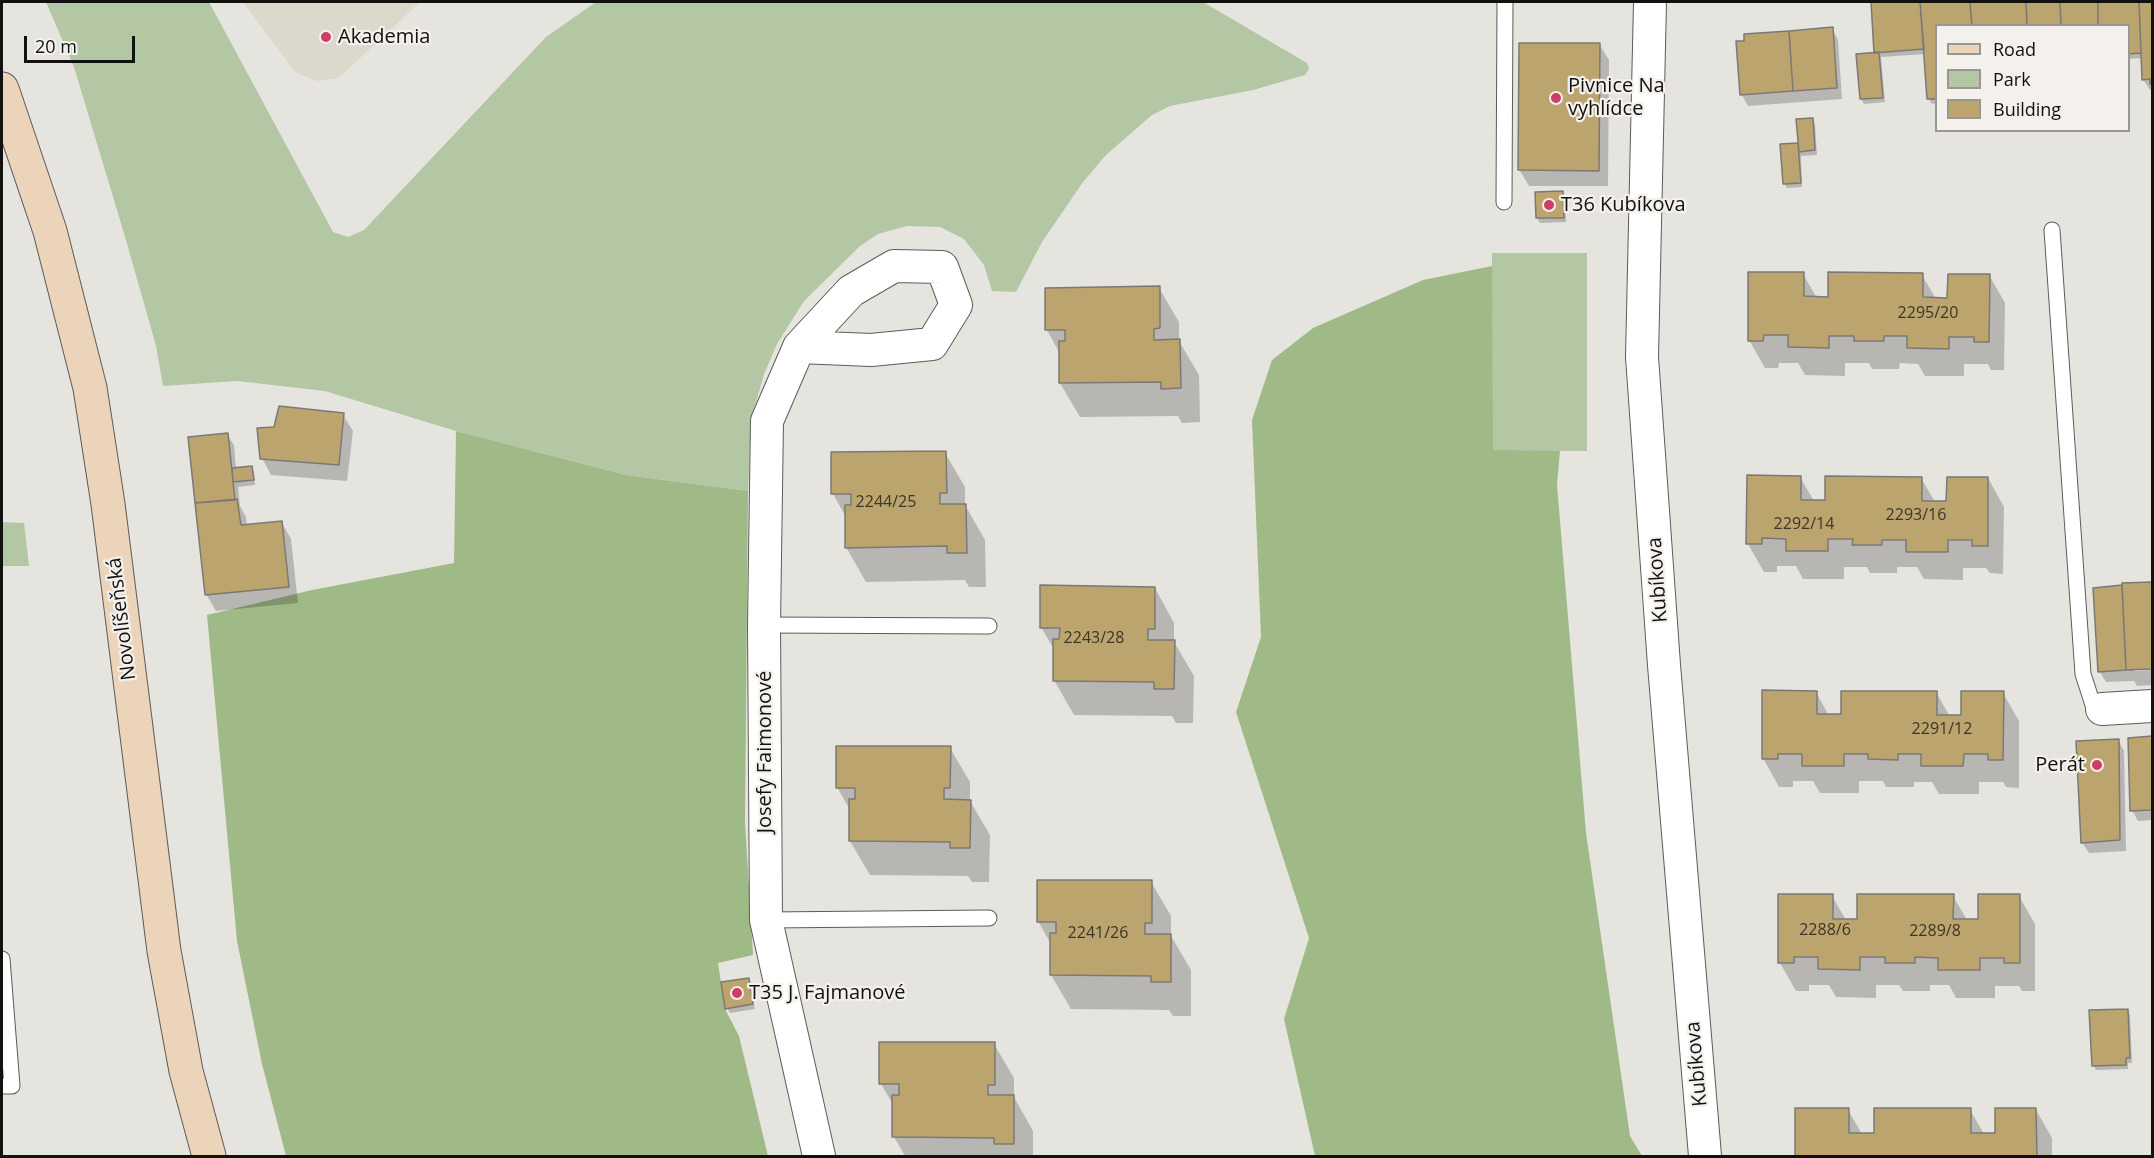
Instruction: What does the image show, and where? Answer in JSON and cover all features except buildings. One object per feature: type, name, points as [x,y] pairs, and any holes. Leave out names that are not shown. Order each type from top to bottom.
[{"type":"street","name":"Kubíkova","points":[[1650,2],[1642,357],[1665,677],[1705,1156]]},
{"type":"street","name":"Novolíšeňská","points":[[2,89],[50,231],[90,388],[108,504],[166,963],[186,1071],[209,1156]]},
{"type":"street","name":"Josefy Faimonové","points":[[799,347],[767,421],[764,625],[766,920],[819,1156]]},
{"type":"street","points":[[2102,709],[2152,706]]},
{"type":"lane","points":[[1504,202],[1505,2]]},
{"type":"lane","points":[[2052,230],[2083,674],[2092,705],[2102,709]]},
{"type":"lane","points":[[764,625],[989,626]]},
{"type":"lane","points":[[766,920],[989,918]]},
{"type":"lane","points":[[2,959],[12,1086],[2,1086]]},
{"type":"shaded area","name":"Akademia","points":[[243,2],[420,2],[339,78],[317,81],[295,72]]},
{"type":"green space","points":[[46,2],[209,2],[333,232],[348,237],[364,230],[546,37],[596,2],[1203,2],[1307,63],[1309,69],[1305,75],[1253,90],[1170,106],[1152,115],[1106,155],[1083,182],[1042,242],[1016,292],[992,291],[984,265],[964,239],[940,227],[907,226],[878,234],[860,246],[804,301],[777,344],[764,374],[751,420],[748,491],[626,475],[456,431],[325,391],[237,381],[163,386],[156,346],[74,67]]},
{"type":"green space","points":[[1492,253],[1587,253],[1587,451],[1492,451]]},
{"type":"green space","points":[[1492,266],[1493,450],[1560,451],[1557,485],[1586,833],[1630,1136],[1642,1156],[1315,1156],[1284,1019],[1309,938],[1236,712],[1261,637],[1252,420],[1272,360],[1313,328],[1423,280]]},
{"type":"green space","points":[[456,431],[626,475],[748,491],[745,822],[753,955],[718,963],[725,1009],[739,1036],[768,1156],[286,1156],[262,1064],[237,941],[207,615],[312,590],[454,563]]},
{"type":"green space","points":[[2,522],[24,523],[29,566],[2,566]]},
{"type":"place","name":"Akademia","points":[[326,37]]},
{"type":"place","name":"Pivnice Na vyhlídce","points":[[1556,98]]},
{"type":"place","name":"T36 Kubíkova","points":[[1549,205]]},
{"type":"place","name":"Perát","points":[[2097,765]]},
{"type":"place","name":"T35 J. Fajmanové","points":[[737,993]]}]
